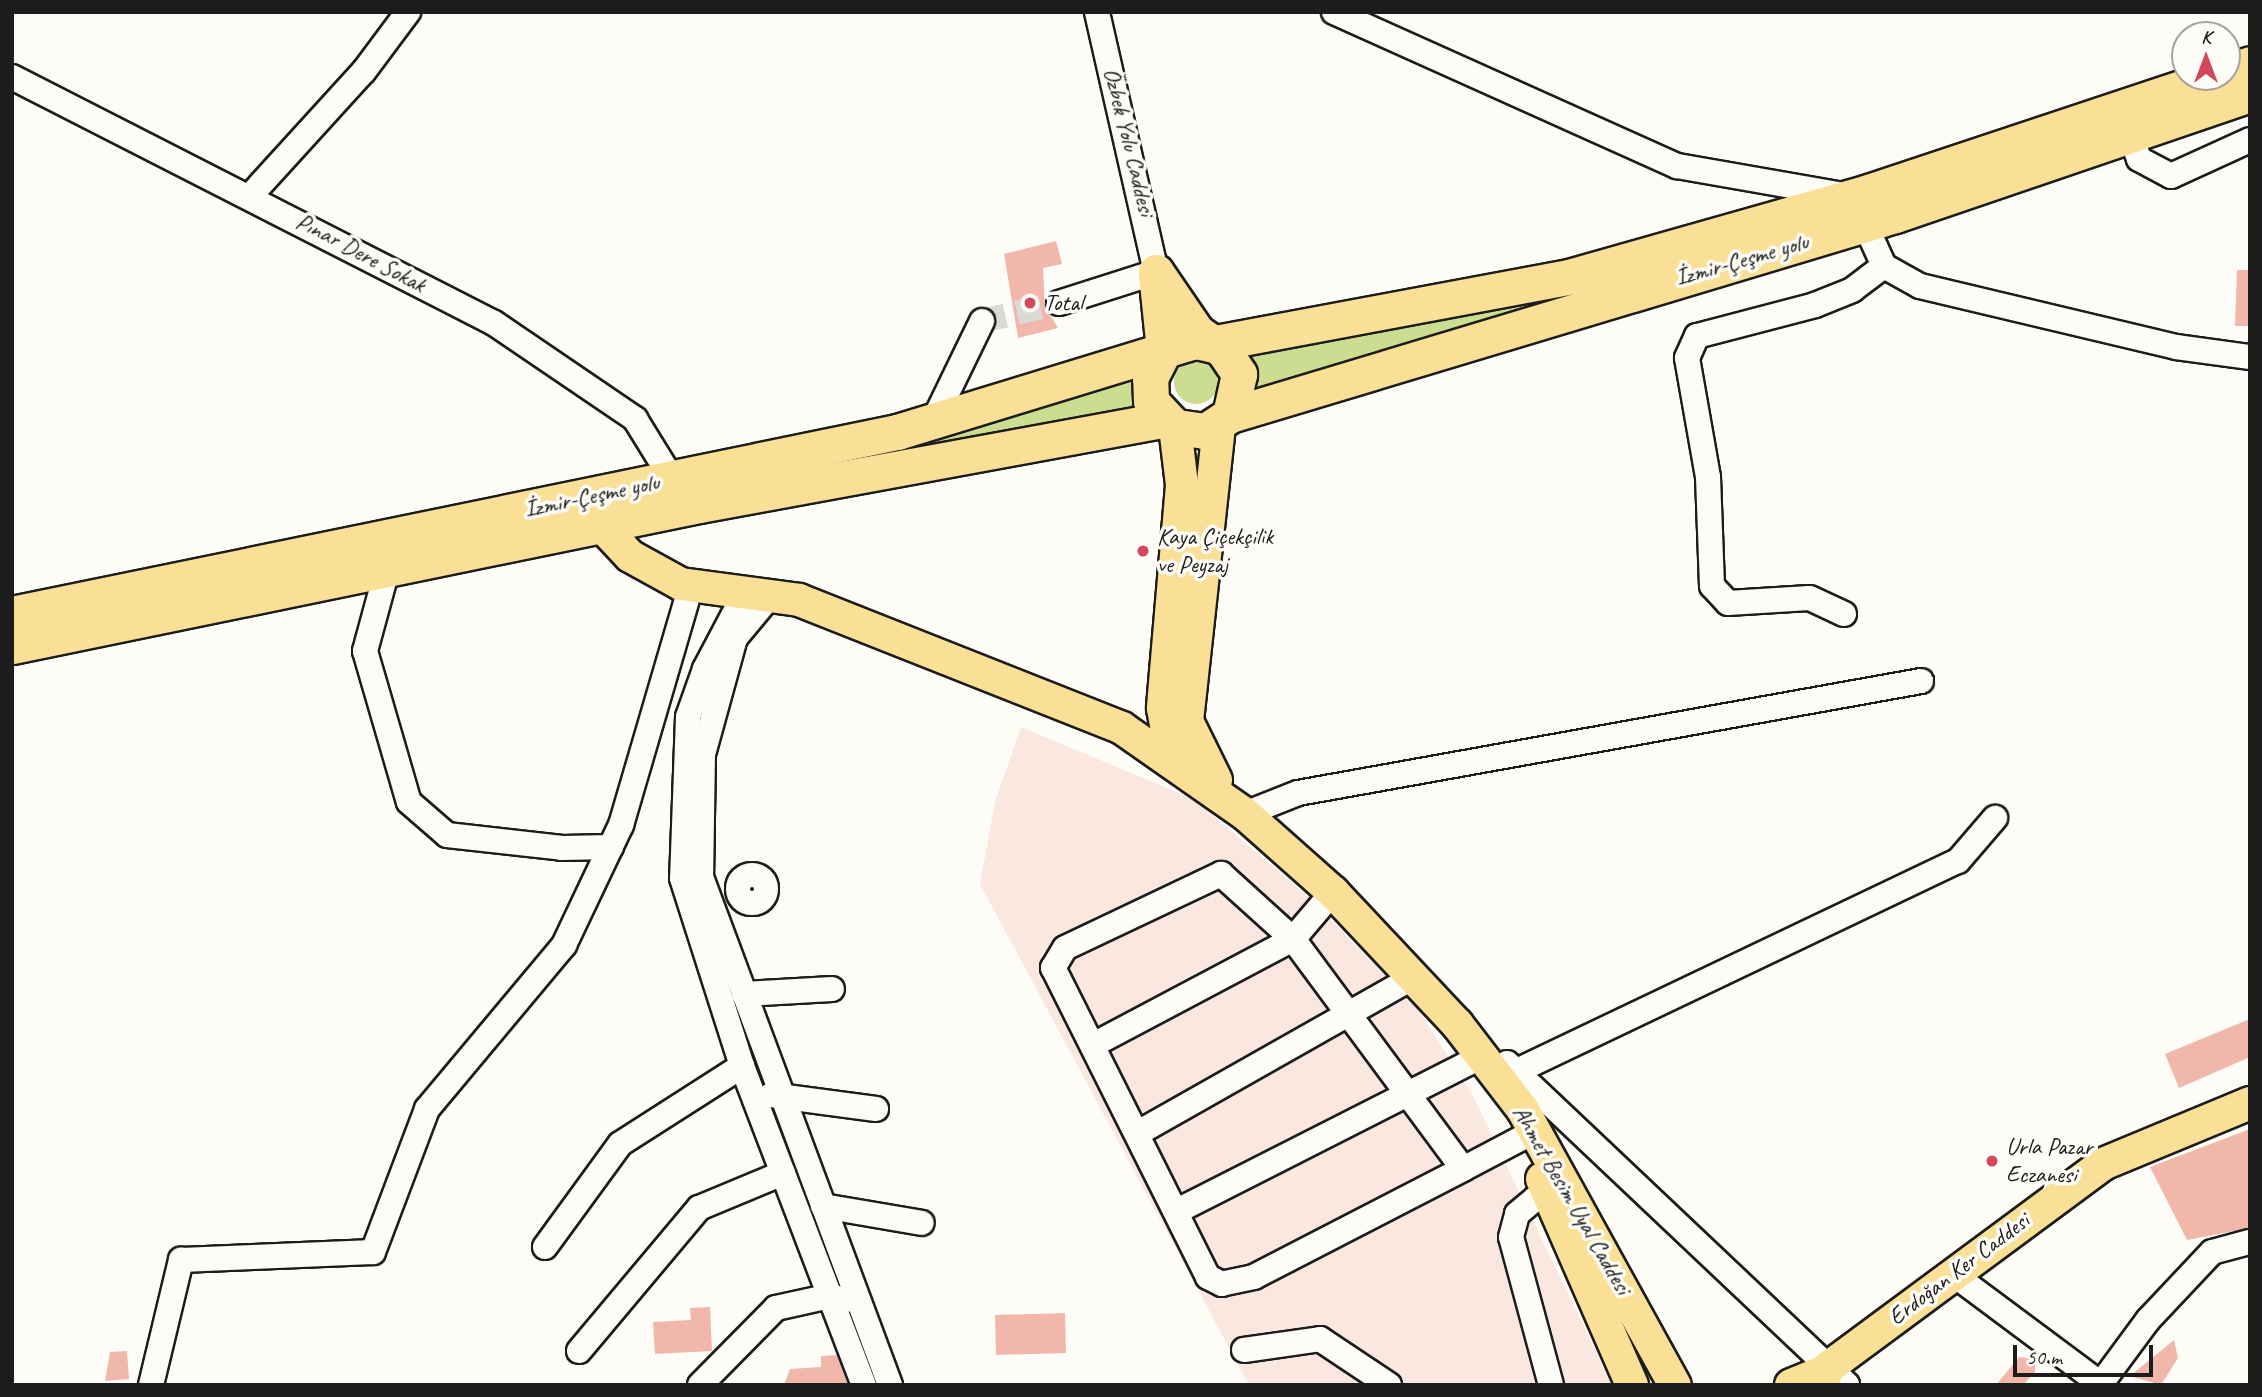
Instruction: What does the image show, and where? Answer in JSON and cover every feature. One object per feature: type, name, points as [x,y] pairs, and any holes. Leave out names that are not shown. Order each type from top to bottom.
[{"type":"highway","name":"İzmir-Çeşme yolu","points":[[1225,420],[1858,210],[2177,91]]},
{"type":"highway","name":"İzmir-Çeşme yolu","points":[[1210,344],[1572,276],[1858,210],[2131,136],[2250,94]]},
{"type":"highway","points":[[1156,272],[1210,344],[1239,374],[1225,420],[1189,432],[1169,424],[1149,389],[1164,349],[1156,272]]},
{"type":"highway","points":[[1164,349],[1195,341],[1210,344]]},
{"type":"highway","name":"İzmir-Çeşme yolu","points":[[12,614],[672,479],[934,420],[1164,349]]},
{"type":"highway","name":"İzmir-Çeşme yolu","points":[[12,646],[601,525],[1169,424]]},
{"type":"main road","points":[[1225,420],[1187,721],[1235,807]]},
{"type":"main road","points":[[1169,424],[1182,485],[1163,708],[1169,742],[1235,807]]},
{"type":"main road","points":[[601,525],[630,556],[691,585],[799,600],[1122,728],[1235,807]]},
{"type":"main road","name":"Ahmet Besim Uyal Caddesi","points":[[1235,807],[1333,892],[1457,1024],[1522,1110],[1675,1385]]},
{"type":"main road","name":"Ahmet Besim Uyal Caddesi","points":[[1457,1024],[1552,1197],[1632,1385]]},
{"type":"main road","name":"Erdoğan Ker Caddesi","points":[[1791,1385],[1830,1377],[1953,1274],[2103,1164],[2250,1103]]},
{"type":"street","points":[[251,195],[365,71],[408,12]]},
{"type":"street","name":"Özbek Yolu Caddesi","points":[[1097,12],[1156,272]]},
{"type":"street","points":[[1334,12],[1677,166],[1858,210],[1884,266],[1920,286],[2176,347],[2250,356]]},
{"type":"street","name":"Pınar Dere Sokak","points":[[12,77],[251,195],[505,331],[635,419],[672,479]]},
{"type":"street","points":[[2131,136],[2138,159],[2171,176],[2250,141]]},
{"type":"street","points":[[1844,614],[1809,598],[1728,603],[1712,586],[1708,477],[1687,358],[1697,336],[1815,305],[1852,290],[1884,266]]},
{"type":"street","points":[[1059,303],[1156,272]]},
{"type":"street","points":[[934,420],[982,321]]},
{"type":"street","points":[[387,570],[365,651],[409,802],[447,835],[562,848],[611,847]]},
{"type":"street","points":[[151,1385],[181,1260],[373,1252],[427,1109],[564,945],[611,847],[691,585]]},
{"type":"street","points":[[757,595],[735,638],[703,754],[701,877],[890,1385]]},
{"type":"street","points":[[757,595],[705,669],[688,717],[682,878],[742,1066],[864,1385]]},
{"type":"street","points":[[1235,807],[1298,793],[1922,681]]},
{"type":"street","points":[[1517,1071],[1958,861],[1995,818]]},
{"type":"street","points":[[1463,1169],[1413,1094],[1350,1017],[1293,939],[1221,874],[1065,948],[1053,968],[1180,1210],[1208,1277],[1222,1284],[1254,1277],[1463,1169],[1520,1139]]},
{"type":"street","points":[[701,877],[738,887]]},
{"type":"street","points":[[1093,1045],[1293,939],[1333,892]]},
{"type":"street","points":[[1138,1133],[1350,1017],[1414,977]]},
{"type":"street","points":[[744,994],[832,989]]},
{"type":"street","points":[[1457,1024],[1517,1071],[1830,1377]]},
{"type":"street","points":[[1180,1210],[1413,1094],[1476,1059]]},
{"type":"street","points":[[545,1247],[620,1144],[742,1066]]},
{"type":"street","points":[[753,1094],[876,1109]]},
{"type":"street","points":[[579,1351],[699,1208],[783,1173]]},
{"type":"street","points":[[1551,1385],[1511,1237],[1517,1214],[1535,1199],[1552,1197]]},
{"type":"street","points":[[823,1206],[922,1223]]},
{"type":"street","points":[[1953,1274],[2101,1384],[2148,1320],[2212,1252],[2250,1242]]},
{"type":"street","points":[[700,1385],[776,1308],[830,1296],[860,1303]]},
{"type":"street","points":[[1244,1350],[1320,1339],[1389,1385]]},
{"type":"shaded area","points":[[1021,727],[1193,799],[1310,898],[1417,1008],[1472,1094],[1612,1385],[1249,1385],[980,884],[995,802]]},
{"type":"green space","points":[[1755,240],[1251,391],[1241,350],[1517,305]]},
{"type":"green space","points":[[1196,360],[1212,366],[1218,382],[1212,398],[1196,404],[1180,398],[1174,382],[1180,366]]},
{"type":"green space","points":[[1139,375],[1148,413],[398,552]]},
{"type":"building","points":[[1056,241],[1062,264],[1043,268],[1045,307],[1058,328],[1018,338],[1004,254]]},
{"type":"building","points":[[2237,270],[2250,270],[2250,326],[2235,326]]},
{"type":"building","points":[[2250,1019],[2250,1057],[2179,1088],[2165,1054]]},
{"type":"building","points":[[2250,1129],[2250,1228],[2187,1240],[2150,1167]]},
{"type":"building","points":[[710,1307],[712,1351],[655,1354],[653,1322],[691,1320],[690,1308]]},
{"type":"building","points":[[1065,1313],[1066,1353],[996,1355],[995,1315]]},
{"type":"building","points":[[2174,1340],[2178,1358],[2161,1385],[2130,1376]]},
{"type":"building","points":[[127,1351],[129,1379],[105,1381],[110,1352]]},
{"type":"building","points":[[837,1355],[848,1385],[784,1385],[790,1369],[821,1367],[821,1356]]},
{"type":"building","points":[[2019,1357],[2035,1359],[2035,1372],[2023,1385],[1996,1385]]},
{"type":"tunnel","points":[[982,321],[1059,303]]},
{"type":"place","name":"Total","points":[[1030,303]]},
{"type":"place","name":"Kaya Çiçekçilik ve Peyzaj","points":[[1143,551]]},
{"type":"place","name":"Urla Pazar Eczanesi","points":[[1992,1161]]}]
